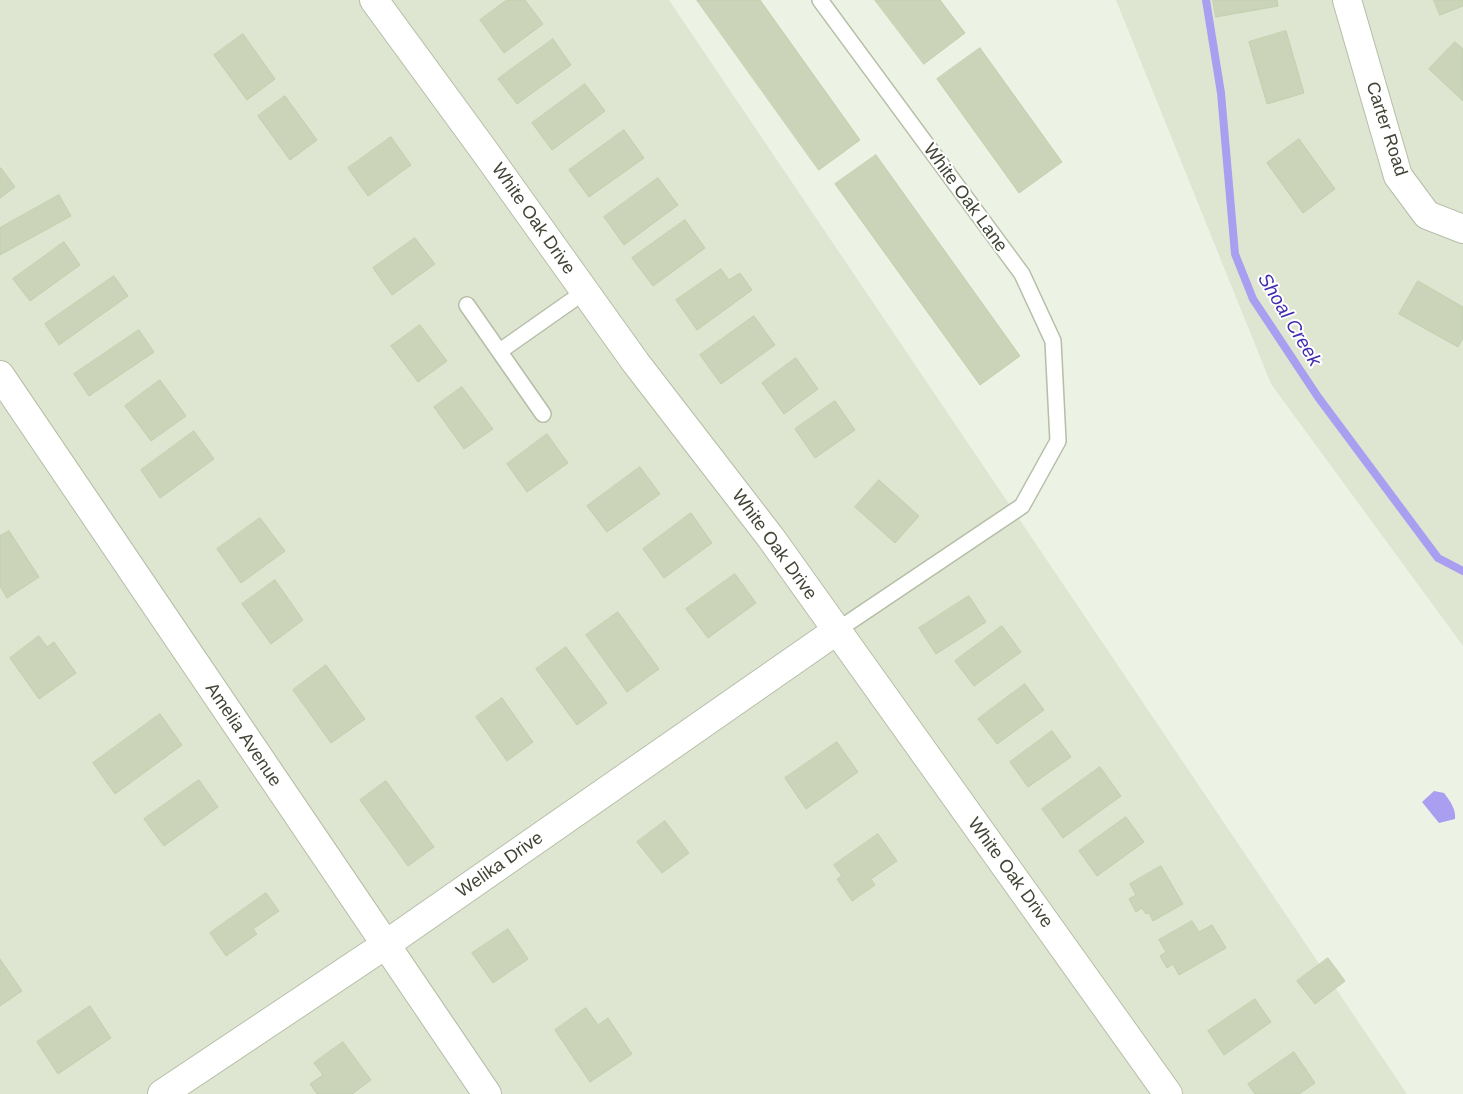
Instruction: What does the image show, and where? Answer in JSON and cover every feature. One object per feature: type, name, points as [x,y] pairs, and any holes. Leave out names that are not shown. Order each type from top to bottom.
[{"type":"street","name":"White Oak Drive","points":[[374,0],[636,363],[771,538],[836,632],[1168,1094]]},
{"type":"street","name":"Carter Road","points":[[1347,0],[1398,176],[1427,215],[1463,228]]},
{"type":"street","name":"Amelia Avenue","points":[[0,375],[486,1094]]},
{"type":"street","name":"Welika Drive","points":[[162,1094],[385,945],[836,632]]},
{"type":"lane","name":"White Oak Lane","points":[[820,0],[1022,274],[1053,341],[1058,440],[1022,506],[836,632]]},
{"type":"lane","points":[[500,351],[584,292]]},
{"type":"lane","points":[[467,305],[544,414]]},
{"type":"shaded area","points":[[0,0],[669,0],[1407,1094],[0,1094]]},
{"type":"shaded area","points":[[1116,0],[1463,0],[1463,646],[1271,384]]},
{"type":"shaded area","points":[[1434,791],[1444,793],[1454,808],[1455,819],[1439,823],[1422,802]]},
{"type":"building","points":[[507,0],[525,0],[543,24],[504,53],[480,20]]},
{"type":"building","points":[[697,0],[760,0],[860,140],[819,170]]},
{"type":"building","points":[[875,0],[940,0],[965,33],[924,64]]},
{"type":"building","points":[[1213,0],[1277,0],[1278,6],[1216,17]]},
{"type":"building","points":[[1434,0],[1463,0],[1463,6],[1440,15]]},
{"type":"building","points":[[1286,31],[1304,93],[1267,104],[1249,42]]},
{"type":"building","points":[[243,34],[275,79],[247,100],[214,55]]},
{"type":"building","points":[[553,39],[571,65],[517,104],[498,79]]},
{"type":"building","points":[[1455,42],[1463,49],[1463,101],[1429,69]]},
{"type":"building","points":[[980,48],[1062,162],[1019,193],[937,79]]},
{"type":"building","points":[[585,84],[605,111],[552,150],[532,123]]},
{"type":"building","points":[[285,96],[317,140],[290,160],[258,116]]},
{"type":"building","points":[[624,130],[644,158],[589,197],[569,170]]},
{"type":"building","points":[[391,137],[411,165],[368,196],[348,168]]},
{"type":"building","points":[[1299,139],[1335,189],[1303,213],[1267,163]]},
{"type":"building","points":[[876,155],[1020,356],[980,385],[835,184]]},
{"type":"building","points":[[0,168],[15,187],[0,198]]},
{"type":"building","points":[[658,178],[678,205],[624,245],[604,217]]},
{"type":"building","points":[[59,195],[71,216],[0,255],[0,228]]},
{"type":"building","points":[[685,220],[705,248],[653,286],[632,258]]},
{"type":"building","points":[[415,238],[435,264],[392,295],[373,268]]},
{"type":"building","points":[[64,242],[80,265],[30,301],[13,279]]},
{"type":"building","points":[[721,269],[729,280],[740,273],[752,290],[697,330],[676,300]]},
{"type":"building","points":[[114,276],[128,296],[59,345],[45,324]]},
{"type":"building","points":[[1418,281],[1463,307],[1463,338],[1458,347],[1399,314]]},
{"type":"building","points":[[754,316],[775,345],[721,384],[700,355]]},
{"type":"building","points":[[420,325],[447,361],[418,382],[391,346]]},
{"type":"building","points":[[139,330],[154,352],[89,396],[74,374]]},
{"type":"building","points":[[796,358],[818,389],[784,414],[762,383]]},
{"type":"building","points":[[160,380],[186,416],[151,441],[125,406]]},
{"type":"building","points":[[462,387],[493,429],[464,449],[434,407]]},
{"type":"building","points":[[835,401],[855,430],[815,458],[795,429]]},
{"type":"building","points":[[194,431],[214,459],[160,498],[141,470]]},
{"type":"building","points":[[547,434],[568,463],[527,492],[507,464]]},
{"type":"building","points":[[640,467],[660,494],[607,532],[587,506]]},
{"type":"building","points":[[879,480],[919,516],[895,543],[855,507]]},
{"type":"building","points":[[691,513],[712,543],[664,578],[643,549]]},
{"type":"building","points":[[260,518],[285,551],[241,583],[217,549]]},
{"type":"building","points":[[9,531],[39,577],[7,598],[0,586],[0,536]]},
{"type":"building","points":[[735,574],[756,603],[708,638],[686,609]]},
{"type":"building","points":[[275,580],[303,620],[271,644],[242,604]]},
{"type":"building","points":[[969,596],[986,622],[936,654],[919,628]]},
{"type":"building","points":[[618,612],[659,669],[627,692],[586,635]]},
{"type":"building","points":[[1002,626],[1021,652],[974,686],[955,661]]},
{"type":"building","points":[[39,636],[47,647],[54,642],[76,673],[39,699],[10,658]]},
{"type":"building","points":[[566,647],[607,703],[577,725],[536,669]]},
{"type":"building","points":[[326,665],[365,719],[331,743],[293,690]]},
{"type":"building","points":[[1025,684],[1044,710],[997,744],[978,719]]},
{"type":"building","points":[[502,698],[533,742],[507,761],[476,717]]},
{"type":"building","points":[[160,714],[182,745],[115,794],[93,763]]},
{"type":"building","points":[[1052,731],[1071,757],[1028,787],[1010,762]]},
{"type":"building","points":[[837,742],[858,772],[806,809],[785,778]]},
{"type":"building","points":[[1100,767],[1121,796],[1063,838],[1042,809]]},
{"type":"building","points":[[199,780],[218,807],[164,846],[144,819]]},
{"type":"building","points":[[386,781],[434,847],[408,866],[360,800]]},
{"type":"building","points":[[1126,817],[1144,842],[1097,876],[1079,851]]},
{"type":"building","points":[[665,821],[689,853],[662,873],[637,842]]},
{"type":"building","points":[[878,834],[897,861],[871,879],[875,885],[852,901],[837,879],[842,876],[834,865]]},
{"type":"building","points":[[1161,866],[1183,904],[1153,921],[1149,913],[1146,914],[1142,908],[1136,912],[1129,899],[1136,895],[1130,884]]},
{"type":"building","points":[[266,893],[279,911],[253,929],[257,934],[226,956],[210,933]]},
{"type":"building","points":[[1192,921],[1199,932],[1212,925],[1226,948],[1179,975],[1173,964],[1167,968],[1160,956],[1166,952],[1159,940]]},
{"type":"building","points":[[508,929],[528,959],[493,983],[472,953]]},
{"type":"building","points":[[1328,958],[1345,981],[1315,1004],[1297,981]]},
{"type":"building","points":[[0,959],[22,991],[0,1006]]},
{"type":"building","points":[[1255,999],[1271,1022],[1224,1055],[1208,1031]]},
{"type":"building","points":[[90,1006],[111,1038],[58,1074],[37,1042]]},
{"type":"building","points":[[586,1008],[598,1025],[608,1018],[632,1054],[590,1082],[555,1030]]},
{"type":"building","points":[[343,1042],[371,1080],[352,1094],[317,1094],[310,1084],[323,1075],[314,1063]]},
{"type":"building","points":[[1294,1052],[1315,1083],[1299,1094],[1255,1094],[1248,1084]]},
{"type":"waterway","name":"Shoal Creek","points":[[1206,0],[1221,93],[1235,254],[1253,299],[1318,397],[1438,558],[1463,571]]}]
